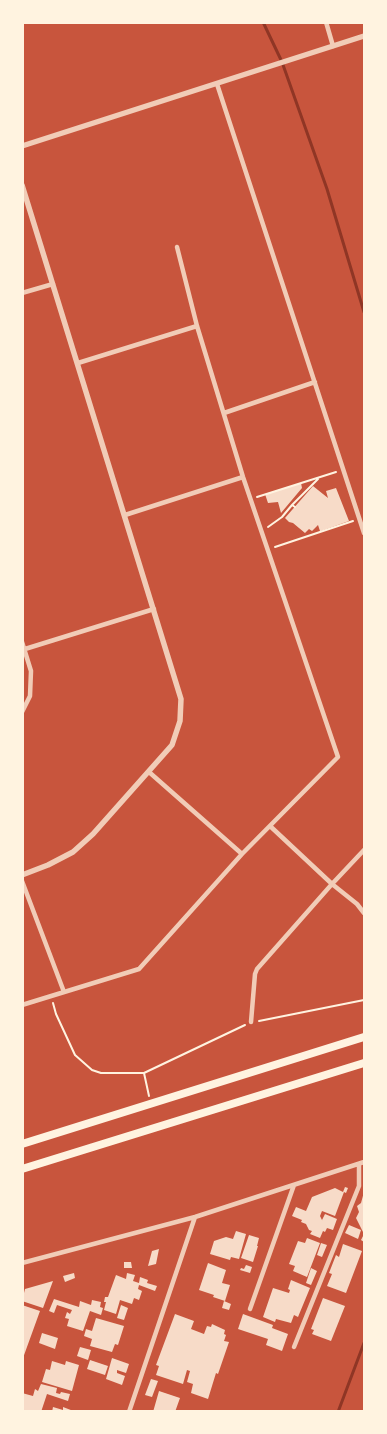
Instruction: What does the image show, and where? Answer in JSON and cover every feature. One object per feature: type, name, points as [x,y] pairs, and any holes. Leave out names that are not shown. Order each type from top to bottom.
[{"type":"main road","points":[[22,1144],[364,1037]]},
{"type":"main road","points":[[22,1169],[364,1063]]},
{"type":"street","points":[[326,22],[333,46]]},
{"type":"street","points":[[22,146],[364,36]]},
{"type":"street","points":[[217,84],[364,533]]},
{"type":"street","points":[[22,185],[181,699],[180,721],[172,745],[93,834],[73,852],[48,865],[22,875]]},
{"type":"street","points":[[22,1005],[139,969],[242,854],[338,757],[243,477],[197,326],[177,247]]},
{"type":"street","points":[[22,293],[53,284]]},
{"type":"street","points":[[78,363],[197,326]]},
{"type":"street","points":[[224,413],[315,382]]},
{"type":"street","points":[[125,515],[243,477]]},
{"type":"street","points":[[359,518],[364,519]]},
{"type":"street","points":[[24,649],[154,609]]},
{"type":"street","points":[[22,642],[31,671],[30,696],[22,712]]},
{"type":"street","points":[[149,772],[242,854]]},
{"type":"street","points":[[270,826],[332,884],[357,904],[364,913]]},
{"type":"street","points":[[251,1022],[257,969],[364,850]]},
{"type":"street","points":[[22,880],[64,992]]},
{"type":"street","points":[[22,1263],[195,1217],[364,1162]]},
{"type":"street","points":[[294,1347],[359,1186],[359,1164]]},
{"type":"street","points":[[250,1309],[294,1185]]},
{"type":"street","points":[[129,1412],[195,1217]]},
{"type":"path","points":[[250,499],[344,470]]},
{"type":"path","points":[[262,531],[293,506],[319,477]]},
{"type":"path","points":[[268,550],[341,526],[359,518]]},
{"type":"path","points":[[53,996],[56,1014],[75,1055],[92,1070],[101,1073],[144,1073],[251,1022],[364,1000]]},
{"type":"path","points":[[144,1073],[150,1103]]},
{"type":"building","points":[[301,483],[302,488],[281,513],[278,502],[268,503],[265,494]]},
{"type":"building","points":[[313,486],[328,498],[326,491],[336,488],[349,521],[321,531],[318,525],[312,531],[309,529],[305,533],[289,522],[285,518]]},
{"type":"building","points":[[345,1187],[348,1188],[346,1193],[344,1192],[335,1216],[322,1211],[320,1216],[322,1220],[325,1214],[337,1219],[333,1230],[327,1228],[325,1232],[323,1231],[320,1238],[310,1234],[312,1231],[309,1230],[306,1224],[301,1222],[302,1220],[292,1216],[296,1207],[306,1211],[312,1197],[335,1188],[343,1192]]},
{"type":"building","points":[[364,1192],[364,1234],[356,1218],[359,1212],[357,1206],[361,1203]]},
{"type":"building","points":[[349,1225],[361,1230],[358,1239],[345,1233]]},
{"type":"building","points":[[236,1231],[246,1234],[239,1259],[231,1257],[230,1260],[210,1254],[214,1241],[226,1237],[233,1239]]},
{"type":"building","points":[[249,1235],[259,1238],[253,1262],[241,1258]]},
{"type":"building","points":[[307,1238],[320,1243],[307,1277],[293,1271],[295,1266],[289,1264],[298,1241],[305,1243]]},
{"type":"building","points":[[321,1243],[327,1245],[322,1257],[317,1255]]},
{"type":"building","points":[[343,1244],[362,1251],[346,1293],[327,1286],[332,1274],[329,1273],[336,1255],[339,1257]]},
{"type":"building","points":[[159,1249],[156,1264],[148,1266],[152,1251]]},
{"type":"building","points":[[124,1262],[131,1262],[132,1268],[124,1268]]},
{"type":"building","points":[[208,1263],[226,1270],[222,1283],[230,1285],[225,1301],[199,1290]]},
{"type":"building","points":[[246,1265],[252,1267],[250,1273],[240,1270],[241,1268],[244,1269]]},
{"type":"building","points":[[311,1268],[317,1271],[311,1285],[306,1283]]},
{"type":"building","points":[[74,1273],[75,1278],[65,1282],[63,1276]]},
{"type":"building","points":[[127,1273],[135,1275],[133,1281],[139,1283],[140,1277],[148,1280],[147,1283],[157,1286],[155,1291],[139,1285],[138,1289],[142,1291],[139,1300],[134,1298],[132,1304],[120,1300],[116,1314],[104,1310],[105,1297],[108,1297],[116,1275],[126,1279]]},
{"type":"building","points":[[291,1280],[310,1288],[298,1317],[294,1315],[291,1323],[276,1319],[275,1322],[263,1317],[273,1288],[289,1293],[290,1290],[288,1289]]},
{"type":"building","points":[[53,1281],[43,1308],[22,1301],[25,1289]]},
{"type":"building","points":[[323,1298],[345,1306],[331,1341],[312,1334],[314,1330],[311,1329]]},
{"type":"building","points":[[54,1299],[79,1307],[80,1301],[91,1305],[92,1300],[101,1302],[100,1307],[103,1308],[101,1315],[90,1311],[83,1331],[67,1326],[69,1319],[65,1318],[67,1312],[70,1314],[72,1310],[57,1305],[54,1313],[49,1311]]},
{"type":"building","points":[[224,1301],[231,1304],[229,1310],[222,1308]]},
{"type":"building","points":[[22,1305],[40,1311],[23,1358],[22,1358]]},
{"type":"building","points":[[121,1305],[128,1308],[124,1320],[117,1318]]},
{"type":"building","points":[[175,1314],[194,1321],[191,1329],[204,1334],[207,1326],[211,1327],[212,1324],[225,1330],[224,1341],[229,1342],[208,1399],[191,1393],[193,1384],[187,1382],[190,1371],[187,1370],[183,1384],[156,1375],[159,1366],[156,1365]]},
{"type":"building","points":[[243,1314],[273,1325],[272,1328],[288,1334],[282,1351],[266,1345],[268,1339],[238,1329]]},
{"type":"building","points":[[96,1318],[124,1326],[118,1345],[115,1344],[112,1352],[90,1346],[92,1339],[84,1336],[86,1329],[92,1331]]},
{"type":"building","points":[[42,1333],[58,1338],[55,1349],[39,1343]]},
{"type":"building","points":[[80,1347],[91,1350],[88,1360],[77,1356]]},
{"type":"building","points":[[112,1358],[129,1364],[126,1373],[117,1370],[117,1373],[125,1376],[122,1385],[106,1379]]},
{"type":"building","points":[[90,1360],[108,1366],[105,1375],[87,1369]]},
{"type":"building","points":[[52,1361],[65,1365],[66,1361],[79,1365],[72,1391],[42,1382],[46,1369],[50,1370]]},
{"type":"building","points":[[151,1379],[158,1381],[152,1397],[145,1395]]},
{"type":"building","points":[[41,1384],[57,1388],[56,1393],[70,1394],[68,1401],[47,1394],[41,1412],[22,1410],[22,1393],[33,1396],[35,1389],[38,1391]]},
{"type":"building","points":[[159,1391],[180,1398],[175,1412],[153,1412]]},
{"type":"building","points":[[53,1407],[63,1410],[63,1407],[76,1412],[52,1412]]},
{"type":"waterway","points":[[263,22],[282,62],[327,189],[364,312]]},
{"type":"waterway","points":[[338,1412],[364,1343]]}]
